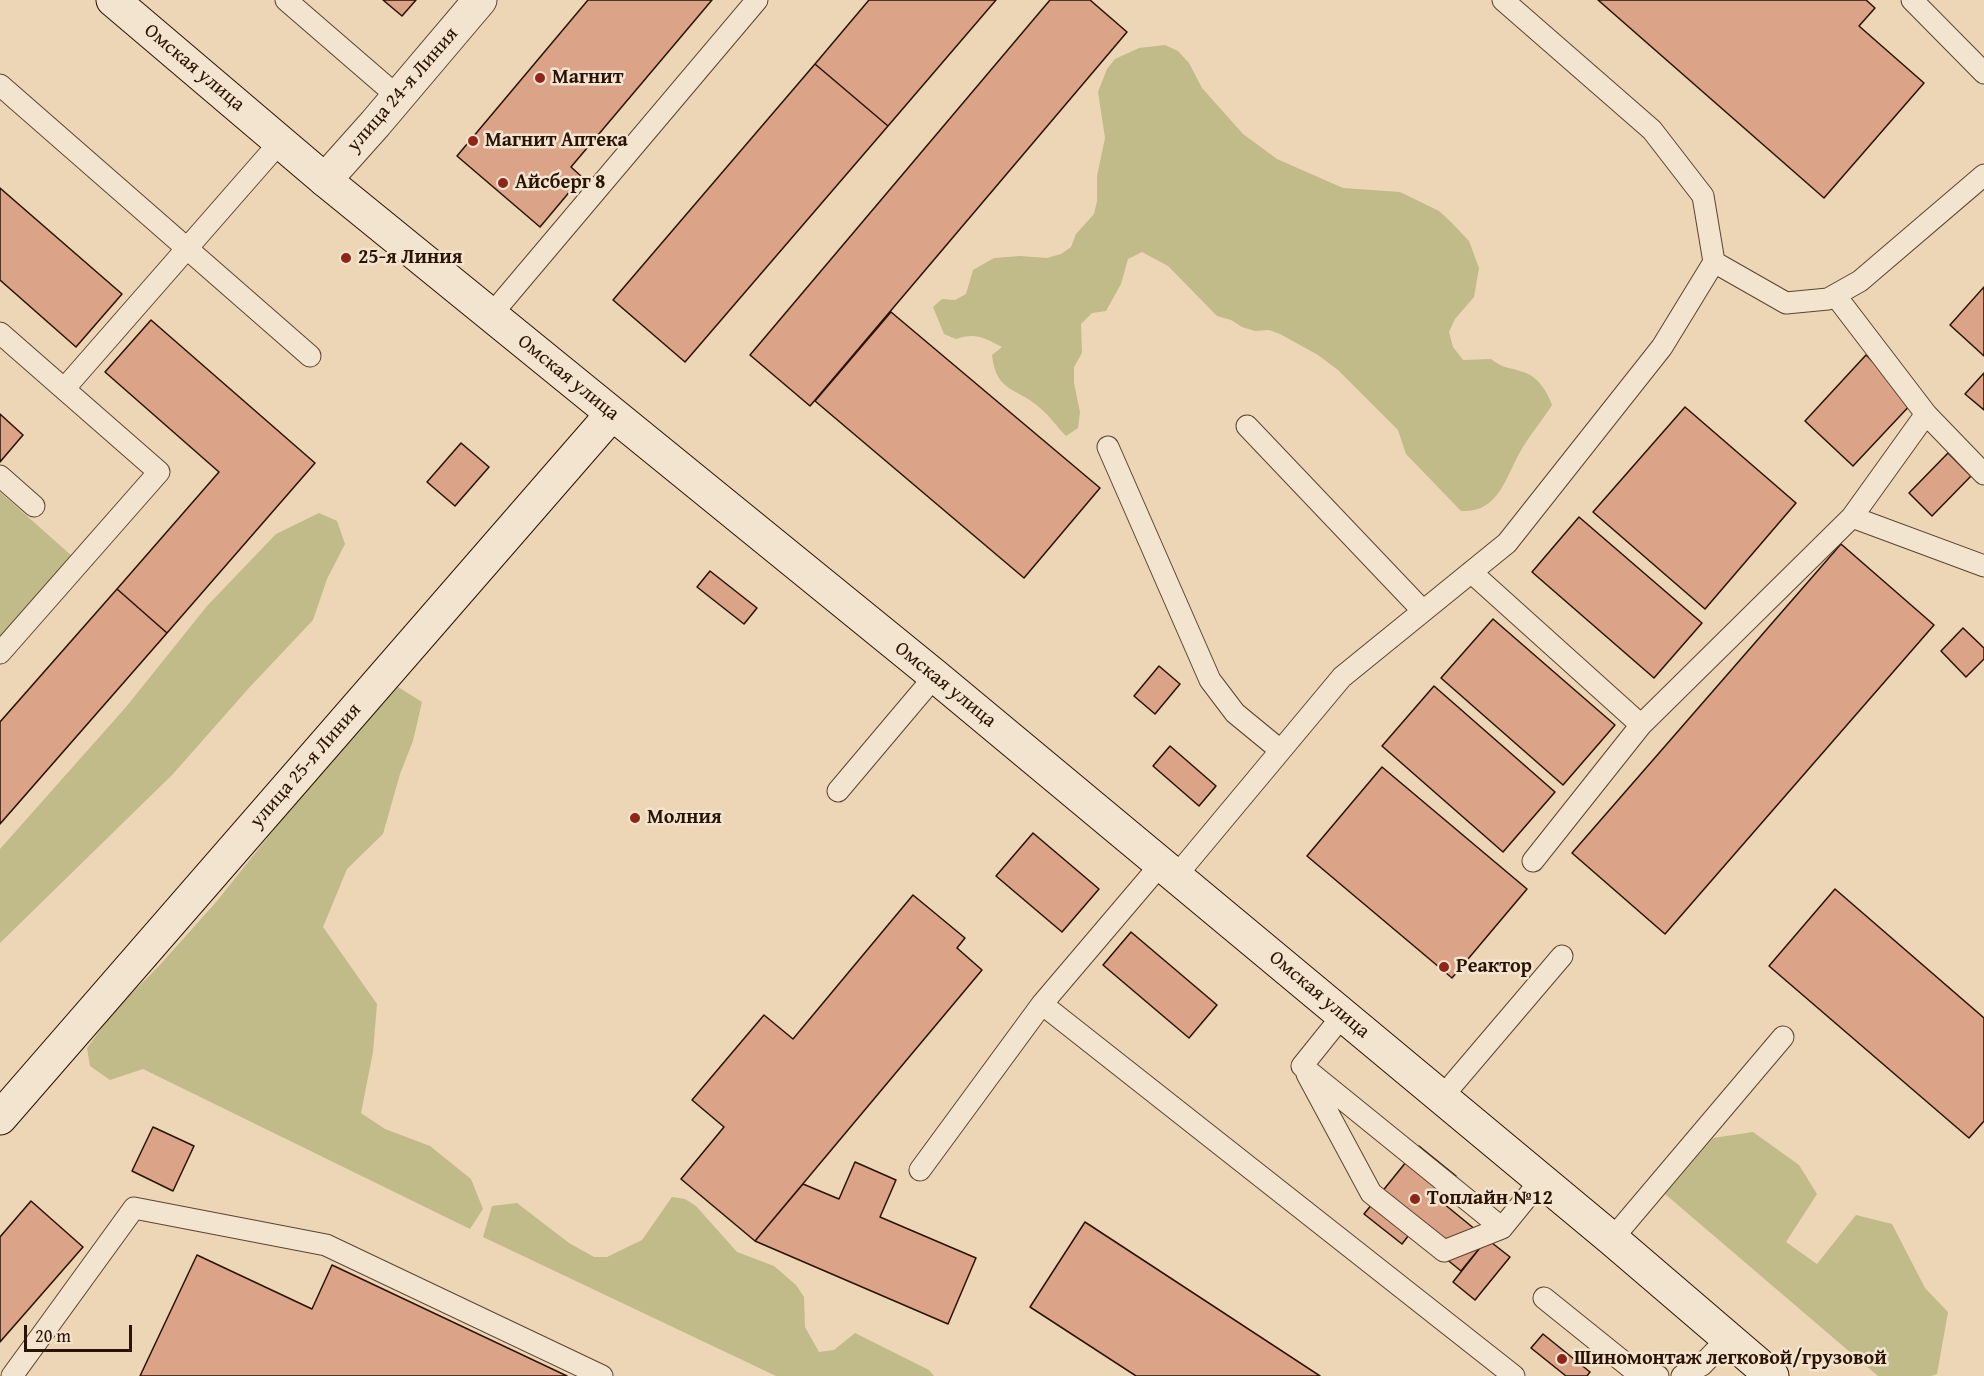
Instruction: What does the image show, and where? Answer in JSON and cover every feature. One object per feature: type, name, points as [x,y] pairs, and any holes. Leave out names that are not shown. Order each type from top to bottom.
[{"type":"street","name":"Омская улица","points":[[113,0],[325,180],[935,676],[1612,1239],[1772,1376]]},
{"type":"street","name":"улица 24-я Линия","points":[[325,180],[480,0]]},
{"type":"street","name":"улица 25-я Линия","points":[[0,1118],[612,414]]},
{"type":"lane","points":[[286,0],[397,96]]},
{"type":"lane","points":[[491,315],[757,0]]},
{"type":"lane","points":[[920,1170],[1042,1004],[1280,750],[1342,677],[1507,543],[1662,347],[1714,262],[1703,196],[1652,130],[1503,0]]},
{"type":"lane","points":[[1912,0],[1984,74]]},
{"type":"lane","points":[[0,85],[310,356]]},
{"type":"lane","points":[[64,388],[280,142]]},
{"type":"lane","points":[[1714,262],[1786,303],[1828,299],[1860,281],[1984,175]]},
{"type":"lane","points":[[1835,295],[1926,414],[1984,474]]},
{"type":"lane","points":[[0,333],[159,472],[0,653]]},
{"type":"lane","points":[[1533,861],[1641,725],[1852,518],[1926,414]]},
{"type":"lane","points":[[1247,426],[1423,611]]},
{"type":"lane","points":[[1108,447],[1210,680],[1235,713],[1280,750]]},
{"type":"lane","points":[[0,476],[34,506]]},
{"type":"lane","points":[[1852,518],[1984,566]]},
{"type":"lane","points":[[1471,572],[1641,725]]},
{"type":"lane","points":[[838,790],[935,676]]},
{"type":"lane","points":[[1442,1098],[1562,956]]},
{"type":"lane","points":[[1042,1004],[1514,1376]]},
{"type":"lane","points":[[1302,1066],[1343,1016]]},
{"type":"lane","points":[[1612,1239],[1783,1036]]},
{"type":"lane","points":[[1302,1066],[1502,1228]]},
{"type":"lane","points":[[1302,1066],[1371,1193],[1444,1251],[1502,1228],[1541,1180]]},
{"type":"lane","points":[[12,1376],[134,1208],[326,1245],[602,1376]]},
{"type":"lane","points":[[1544,1298],[1631,1368],[1658,1376]]},
{"type":"lane","points":[[1682,1376],[1702,1365],[1728,1338]]},
{"type":"shaded area","points":[[1165,45],[1178,51],[1189,63],[1202,88],[1243,134],[1277,159],[1343,188],[1400,192],[1439,211],[1469,241],[1479,268],[1474,297],[1455,319],[1449,332],[1453,347],[1463,360],[1491,359],[1504,367],[1531,375],[1542,386],[1552,405],[1524,446],[1499,492],[1484,506],[1461,511],[1406,454],[1398,430],[1338,370],[1318,355],[1280,334],[1269,330],[1255,331],[1217,316],[1168,266],[1142,252],[1128,259],[1121,284],[1106,311],[1092,313],[1081,324],[1082,353],[1074,367],[1074,383],[1080,412],[1078,428],[1066,436],[1044,411],[1003,383],[994,367],[992,355],[1002,347],[980,337],[969,336],[956,339],[944,334],[933,307],[942,299],[955,300],[966,294],[973,270],[994,258],[1020,256],[1047,258],[1061,254],[1071,247],[1076,234],[1094,214],[1097,201],[1097,176],[1105,138],[1098,92],[1107,69],[1115,59],[1139,48]]},
{"type":"shaded area","points":[[0,492],[73,557],[0,639]]},
{"type":"shaded area","points":[[319,513],[337,521],[345,544],[327,579],[313,620],[173,774],[0,943],[0,849],[126,707],[207,606],[276,534]]},
{"type":"shaded area","points":[[398,687],[422,702],[413,741],[400,774],[383,834],[347,869],[323,927],[377,1004],[373,1052],[361,1113],[385,1129],[430,1146],[471,1179],[483,1209],[470,1229],[143,1069],[110,1080],[90,1066],[87,1048],[115,1010],[158,967],[217,901],[300,797]]},
{"type":"shaded area","points":[[1753,1132],[1799,1165],[1817,1194],[1786,1242],[1817,1264],[1856,1215],[1892,1224],[1925,1288],[1948,1312],[1937,1374],[1878,1376],[1665,1194],[1713,1138]]},
{"type":"shaded area","points":[[672,1197],[685,1199],[696,1206],[737,1252],[774,1266],[796,1285],[804,1297],[805,1327],[819,1352],[834,1350],[855,1333],[929,1370],[934,1376],[776,1376],[483,1237],[492,1206],[517,1203],[569,1243],[594,1257],[607,1257],[642,1240]]},
{"type":"building","points":[[383,0],[416,0],[402,16]]},
{"type":"building","points":[[588,0],[712,0],[571,167],[582,177],[540,227],[457,156]]},
{"type":"building","points":[[869,0],[996,0],[888,126],[815,64]]},
{"type":"building","points":[[1050,0],[1090,0],[1127,32],[810,406],[750,355]]},
{"type":"building","points":[[1598,0],[1866,0],[1875,8],[1859,26],[1924,83],[1824,198]]},
{"type":"building","points":[[815,64],[888,126],[685,362],[613,300]]},
{"type":"building","points":[[0,188],[122,294],[76,347],[0,280]]},
{"type":"building","points":[[1984,287],[1984,356],[1950,325]]},
{"type":"building","points":[[891,312],[1100,488],[1024,578],[815,401]]},
{"type":"building","points":[[151,320],[315,463],[167,633],[117,589],[219,472],[105,372]]},
{"type":"building","points":[[1866,355],[1914,401],[1853,466],[1805,421]]},
{"type":"building","points":[[1984,373],[1984,410],[1965,394]]},
{"type":"building","points":[[1685,407],[1796,503],[1705,609],[1593,512]]},
{"type":"building","points":[[0,414],[23,435],[0,462]]},
{"type":"building","points":[[461,443],[489,467],[455,506],[427,482]]},
{"type":"building","points":[[1948,453],[1971,476],[1932,516],[1909,493]]},
{"type":"building","points":[[1579,517],[1702,623],[1654,678],[1532,572]]},
{"type":"building","points":[[1841,544],[1934,625],[1665,934],[1572,853]]},
{"type":"building","points":[[710,571],[757,608],[744,624],[697,587]]},
{"type":"building","points":[[117,589],[167,633],[0,824],[0,722]]},
{"type":"building","points":[[1493,619],[1615,725],[1563,785],[1441,678]]},
{"type":"building","points":[[1963,628],[1984,648],[1984,659],[1966,677],[1941,651]]},
{"type":"building","points":[[1159,666],[1180,684],[1155,714],[1134,696]]},
{"type":"building","points":[[1434,686],[1555,792],[1503,852],[1382,746]]},
{"type":"building","points":[[1170,746],[1216,786],[1199,806],[1153,766]]},
{"type":"building","points":[[1382,767],[1527,889],[1452,978],[1307,856]]},
{"type":"building","points":[[1033,833],[1099,889],[1062,932],[996,876]]},
{"type":"building","points":[[1835,889],[1984,1018],[1984,1121],[1969,1138],[1769,966]]},
{"type":"building","points":[[913,895],[965,938],[957,948],[982,970],[755,1241],[681,1179],[724,1127],[692,1100],[764,1015],[793,1039]]},
{"type":"building","points":[[1131,932],[1217,1005],[1189,1038],[1103,965]]},
{"type":"building","points":[[153,1127],[194,1146],[173,1191],[132,1171]]},
{"type":"building","points":[[1419,1146],[1456,1176],[1438,1199],[1487,1239],[1461,1271],[1412,1231],[1402,1244],[1364,1214]]},
{"type":"building","points":[[855,1162],[896,1180],[880,1217],[976,1258],[948,1324],[755,1241],[803,1184],[839,1199]]},
{"type":"building","points":[[31,1201],[83,1247],[0,1342],[0,1237]]},
{"type":"building","points":[[1085,1222],[1320,1376],[1136,1376],[1030,1307]]},
{"type":"building","points":[[1487,1239],[1510,1257],[1475,1300],[1453,1282]]},
{"type":"building","points":[[197,1255],[312,1309],[332,1265],[567,1376],[140,1376]]},
{"type":"building","points":[[1543,1334],[1590,1372],[1587,1376],[1566,1376],[1531,1348]]},
{"type":"place","name":"Магнит","points":[[540,78]]},
{"type":"place","name":"Магнит Аптека","points":[[473,141]]},
{"type":"place","name":"Айсберг 8","points":[[503,183]]},
{"type":"place","name":"25-я Линия","points":[[346,258]]},
{"type":"place","name":"Молния","points":[[635,818]]},
{"type":"place","name":"Реактор","points":[[1444,967]]},
{"type":"place","name":"Топлайн №12","points":[[1415,1199]]},
{"type":"place","name":"Шиномонтаж легковой/грузовой","points":[[1562,1359]]}]
